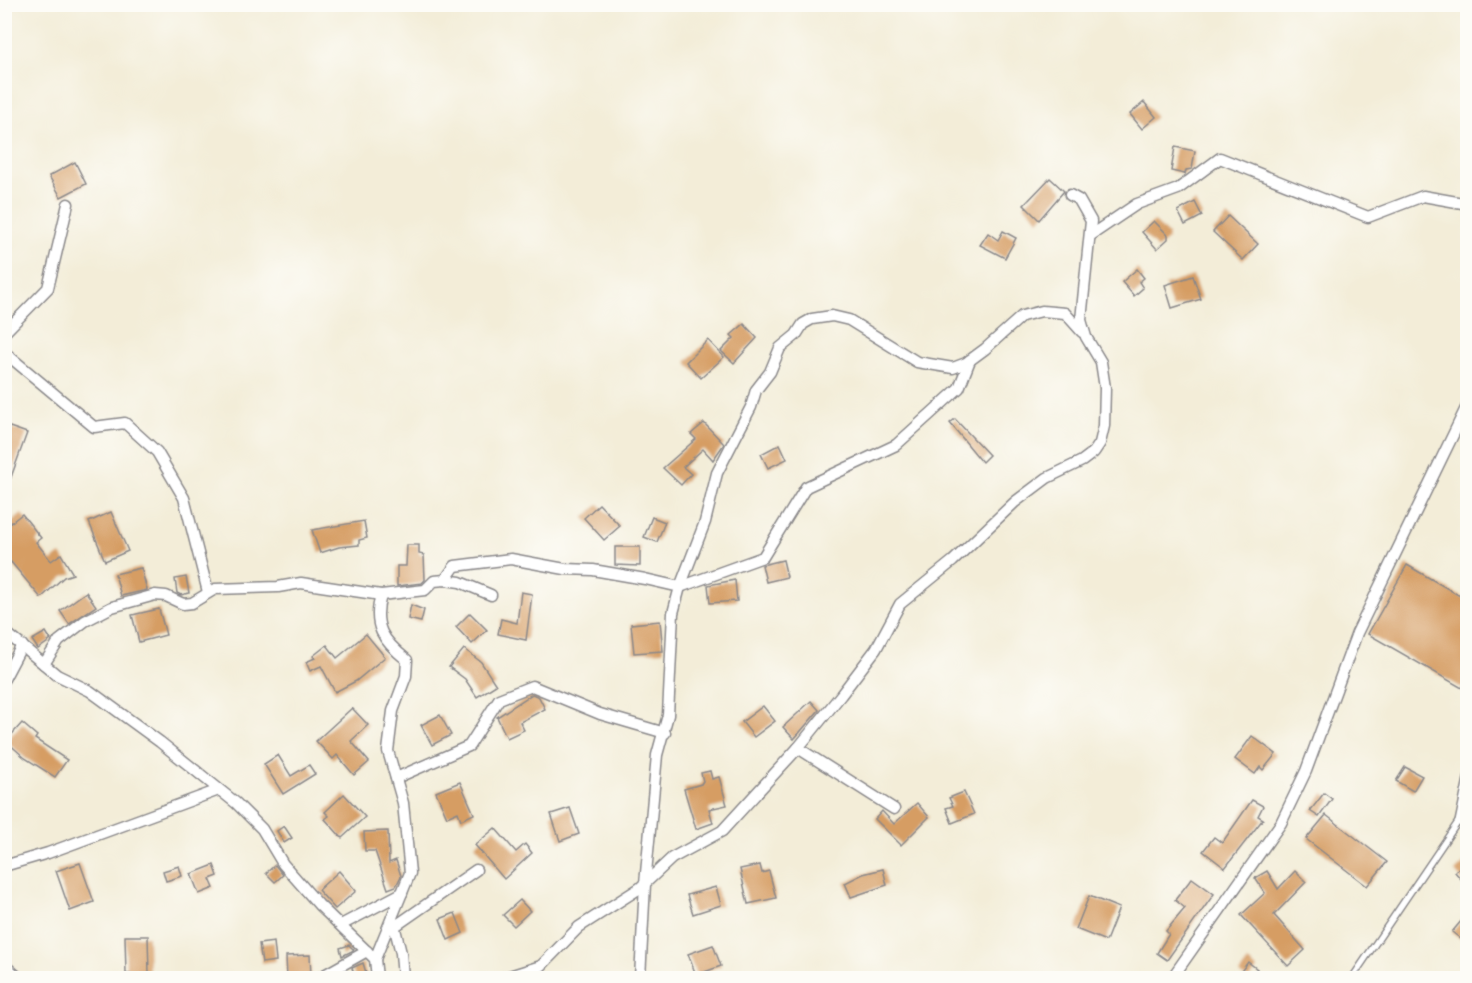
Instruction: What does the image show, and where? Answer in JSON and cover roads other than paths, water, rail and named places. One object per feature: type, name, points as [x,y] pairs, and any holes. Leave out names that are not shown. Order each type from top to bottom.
[{"type":"street","points":[[1091,236],[1137,204],[1178,189],[1220,158],[1368,217],[1423,196],[1467,204]]},
{"type":"street","points":[[1070,195],[1078,200],[1091,221],[1081,307],[1086,337]]},
{"type":"street","points":[[4,333],[48,288],[68,204]]},
{"type":"street","points":[[503,978],[541,966],[579,927],[645,884],[672,858],[722,831],[798,748],[876,649],[900,604],[953,561],[1015,502],[1047,478],[1082,461],[1100,443],[1104,426],[1104,370],[1086,337],[1065,313],[1032,312],[1022,316],[970,360],[952,368],[925,365],[849,320],[819,317],[803,324],[796,335],[780,348],[770,372],[753,395],[751,407],[717,473],[705,522],[680,587],[671,631],[668,715],[657,755],[645,884],[640,978]]},
{"type":"street","points":[[4,352],[94,427],[125,423],[157,452],[184,498],[208,592]]},
{"type":"street","points":[[445,580],[454,566],[511,559],[565,569],[586,569],[629,576],[680,587],[763,557],[806,487],[896,445],[959,388],[970,360]]},
{"type":"street","points":[[1172,978],[1281,823],[1306,771],[1357,633],[1467,404]]},
{"type":"street","points":[[44,664],[58,641],[85,621],[112,607],[155,595],[166,596],[183,604],[192,603],[208,592],[301,583],[381,595],[425,590],[434,581],[445,580],[460,582],[491,595]]},
{"type":"street","points":[[319,978],[371,955],[393,923],[411,862],[403,803],[388,751],[393,711],[406,676],[406,660],[387,644],[377,619],[381,595]]},
{"type":"street","points":[[4,631],[57,675],[90,692],[160,742],[262,828],[283,864],[319,905],[371,955],[377,978]]},
{"type":"street","points":[[4,679],[22,645]]},
{"type":"street","points":[[396,778],[469,746],[499,699],[532,686],[600,714],[664,733]]},
{"type":"street","points":[[798,748],[894,809]]},
{"type":"street","points":[[4,866],[48,854],[219,790]]},
{"type":"street","points":[[393,923],[476,870]]},
{"type":"street","points":[[340,925],[402,893]]},
{"type":"street","points":[[393,923],[401,953],[403,978]]},
{"type":"street","points":[[4,965],[19,978]]},
{"type":"lane","points":[[1352,978],[1458,822],[1467,774]]},
{"type":"lane","points":[[1458,822],[1467,827]]}]
